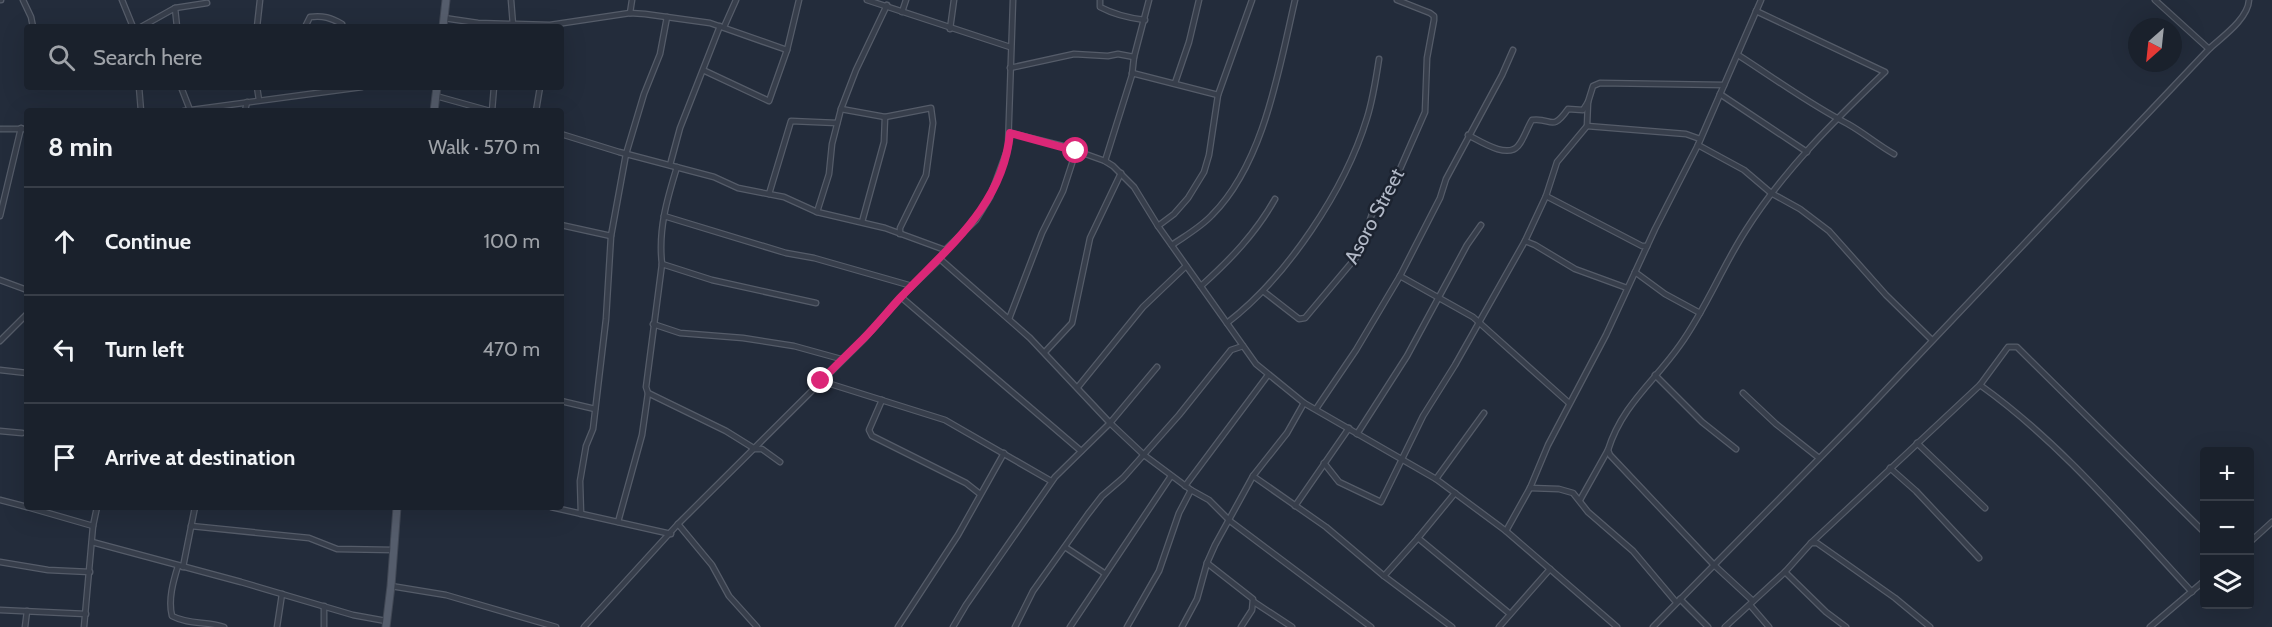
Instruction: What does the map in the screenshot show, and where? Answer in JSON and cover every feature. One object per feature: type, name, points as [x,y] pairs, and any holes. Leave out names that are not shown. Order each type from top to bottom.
[{"type":"main road","points":[[443,24],[446,0]]},
{"type":"main road","points":[[434,108],[437,90]]},
{"type":"main road","points":[[386,624],[397,510]]},
{"type":"street","points":[[23,0],[32,24]]},
{"type":"street","points":[[122,0],[132,24]]},
{"type":"street","points":[[257,24],[260,0]]},
{"type":"street","points":[[511,0],[513,24]]},
{"type":"street","points":[[630,13],[632,0]]},
{"type":"street","points":[[670,165],[680,128],[722,27],[736,0]]},
{"type":"street","points":[[705,71],[769,101],[788,50],[799,0]]},
{"type":"street","points":[[867,0],[1010,47]]},
{"type":"street","points":[[902,12],[906,0]]},
{"type":"street","points":[[950,29],[954,0]]},
{"type":"street","points":[[584,627],[678,525],[841,359],[865,338],[901,297],[940,259],[945,250],[976,220],[990,197],[1006,159],[1010,133],[1010,47],[1013,0]]},
{"type":"street","points":[[1100,0],[1100,7],[1107,11],[1124,18],[1145,20]]},
{"type":"street","points":[[1106,161],[1132,73],[1149,0]]},
{"type":"street","points":[[1175,83],[1189,42],[1199,0]]},
{"type":"street","points":[[1158,226],[1174,214],[1188,198],[1203,172],[1209,155],[1218,95],[1252,0]]},
{"type":"street","points":[[1172,245],[1211,217],[1230,195],[1243,173],[1267,116],[1295,0]]},
{"type":"street","name":"Asoro Street","points":[[1263,291],[1299,320],[1305,318],[1358,255],[1372,214],[1393,185],[1425,112],[1427,58],[1434,16],[1397,0]]},
{"type":"street","points":[[1506,531],[1530,488],[1569,403],[1606,334],[1699,142],[1761,0]]},
{"type":"street","points":[[2155,0],[2209,49]]},
{"type":"street","points":[[1653,627],[1819,458],[2240,19],[2248,8],[2249,0]]},
{"type":"street","points":[[146,24],[175,8],[207,3]]},
{"type":"street","points":[[817,212],[829,174],[841,110],[856,70],[886,5]]},
{"type":"street","points":[[175,8],[177,24]]},
{"type":"street","points":[[1580,500],[1608,450],[1619,422],[1629,405],[1680,346],[1745,231],[1771,193],[1807,152],[1885,72],[1756,11]]},
{"type":"street","points":[[561,24],[630,13],[667,17],[722,27],[788,50]]},
{"type":"street","points":[[306,24],[310,17],[314,16],[330,18],[342,24]]},
{"type":"street","points":[[580,514],[580,481],[586,446],[592,429],[606,319],[611,236],[626,154],[644,94],[660,54],[667,17]]},
{"type":"street","points":[[444,18],[487,24]]},
{"type":"street","points":[[1316,410],[1356,350],[1400,276],[1440,198],[1446,178],[1502,75],[1513,50]]},
{"type":"street","points":[[1010,68],[1074,54],[1108,56],[1118,54],[1134,57]]},
{"type":"street","points":[[1738,55],[1894,154]]},
{"type":"street","points":[[1227,322],[1263,291],[1308,237],[1357,145],[1373,96],[1379,59]]},
{"type":"street","points":[[1132,73],[1218,95]]},
{"type":"street","points":[[1324,463],[1339,483],[1381,502],[1423,416],[1455,365],[1525,241],[1546,196],[1557,162],[1587,126],[1588,102],[1593,86],[1600,83],[1724,85]]},
{"type":"street","points":[[140,90],[141,108]]},
{"type":"street","points":[[182,90],[186,108]]},
{"type":"street","points":[[257,90],[259,100]]},
{"type":"street","points":[[202,108],[334,90]]},
{"type":"street","points":[[491,108],[494,90]]},
{"type":"street","points":[[536,108],[540,90]]},
{"type":"street","points":[[1720,94],[1807,152]]},
{"type":"street","points":[[436,96],[480,108]]},
{"type":"street","points":[[246,108],[247,102]]},
{"type":"street","points":[[1468,135],[1491,146],[1512,151],[1518,147],[1532,120],[1558,122],[1568,110],[1580,112],[1588,102]]},
{"type":"street","points":[[841,110],[885,117],[931,108],[926,175],[900,228],[900,234]]},
{"type":"street","points":[[862,222],[884,142],[885,117]]},
{"type":"street","points":[[769,194],[791,121],[837,123]]},
{"type":"street","points":[[1587,126],[1686,134],[1699,142],[1744,170],[1771,193],[1800,209],[1829,231],[1886,295],[1932,340]]},
{"type":"street","points":[[0,216],[21,128]]},
{"type":"street","points":[[0,129],[24,128]]},
{"type":"street","points":[[1010,133],[1106,161],[1121,173],[1140,195],[1158,226],[1256,364],[1268,375],[1304,403],[1437,479],[1506,531],[1617,627]]},
{"type":"street","points":[[564,135],[714,177],[738,188],[784,197],[817,212],[862,222],[945,250]]},
{"type":"street","points":[[1009,320],[1042,233],[1063,191],[1076,151]]},
{"type":"street","points":[[618,522],[642,435],[648,393],[646,387],[653,324],[662,264],[664,216],[676,167]]},
{"type":"street","points":[[1045,352],[1072,323],[1090,238],[1121,173]]},
{"type":"street","points":[[1546,196],[1642,246],[1647,246]]},
{"type":"street","points":[[1201,286],[1231,259],[1266,215],[1275,199]]},
{"type":"street","points":[[664,216],[786,253],[814,258],[912,286]]},
{"type":"street","points":[[1358,434],[1407,356],[1467,245],[1481,225]]},
{"type":"street","points":[[564,226],[611,236]]},
{"type":"street","points":[[1525,241],[1575,269],[1627,288]]},
{"type":"street","points":[[940,259],[1045,352],[1110,423],[1143,455],[1185,486],[1209,500],[1230,521],[1371,627]]},
{"type":"street","points":[[662,264],[712,280],[816,303]]},
{"type":"street","points":[[1078,387],[1143,307],[1186,266]]},
{"type":"street","points":[[1635,272],[1665,294],[1700,313]]},
{"type":"street","points":[[1400,276],[1473,317],[1569,403]]},
{"type":"street","points":[[0,280],[24,289]]},
{"type":"street","points":[[901,297],[1081,451]]},
{"type":"street","points":[[0,341],[24,317]]},
{"type":"street","points":[[653,324],[680,333],[743,338],[794,346],[841,359]]},
{"type":"street","points":[[1015,627],[1033,591],[1102,496],[1123,478],[1231,350],[1243,346]]},
{"type":"street","points":[[1725,627],[1785,572],[1811,543],[1890,468],[1980,386],[2008,347],[2017,347],[2200,527]]},
{"type":"street","points":[[953,627],[1051,481],[1110,423],[1157,367]]},
{"type":"street","points":[[0,370],[24,373]]},
{"type":"street","points":[[1185,486],[1268,375]]},
{"type":"street","points":[[1655,375],[1702,422],[1736,449]]},
{"type":"street","points":[[821,381],[945,420],[1051,481]]},
{"type":"street","points":[[1980,386],[2025,419],[2053,446],[2115,508],[2192,592]]},
{"type":"street","points":[[648,393],[726,431],[755,449],[762,449],[780,462]]},
{"type":"street","points":[[1743,393],[1776,424],[1819,458]]},
{"type":"street","points":[[882,400],[869,430],[872,436],[966,483],[980,494]]},
{"type":"street","points":[[564,401],[595,409]]},
{"type":"street","points":[[1182,627],[1197,598],[1207,563],[1253,476],[1287,433],[1304,403]]},
{"type":"street","points":[[1437,479],[1484,413]]},
{"type":"street","points":[[1295,506],[1349,428]]},
{"type":"street","points":[[0,430],[22,434]]},
{"type":"street","points":[[1917,443],[1986,508]]},
{"type":"street","points":[[1608,450],[1610,455],[1752,603],[1769,627]]},
{"type":"street","points":[[898,627],[958,535],[1004,453]]},
{"type":"street","points":[[1890,468],[1916,491],[1978,558]]},
{"type":"street","points":[[1070,627],[1171,476]]},
{"type":"street","points":[[1253,476],[1326,527],[1384,576],[1452,627]]},
{"type":"street","points":[[1530,488],[1559,489],[1573,493],[1588,512],[1633,551],[1678,600],[1708,627]]},
{"type":"street","points":[[1127,627],[1159,571],[1179,513],[1191,490]]},
{"type":"street","points":[[1384,576],[1455,493]]},
{"type":"street","points":[[0,501],[24,506]]},
{"type":"street","points":[[37,510],[93,526]]},
{"type":"street","points":[[84,627],[96,510]]},
{"type":"street","points":[[194,510],[181,566],[173,581],[170,609],[172,616],[183,622],[215,624],[224,627]]},
{"type":"street","points":[[563,510],[671,534]]},
{"type":"street","points":[[2254,538],[2272,522]]},
{"type":"street","points":[[678,525],[712,565],[729,596],[757,627]]},
{"type":"street","points":[[191,526],[309,538],[337,549],[394,550]]},
{"type":"street","points":[[1418,538],[1510,614]]},
{"type":"street","points":[[92,542],[386,624]]},
{"type":"street","points":[[1811,543],[1821,544],[1878,589],[1895,598],[1930,627]]},
{"type":"street","points":[[1065,548],[1104,573]]},
{"type":"street","points":[[0,562],[48,570],[90,572]]},
{"type":"street","points":[[1207,563],[1249,594],[1254,602],[1292,627]]},
{"type":"street","points":[[1500,627],[1550,569]]},
{"type":"street","points":[[1785,572],[1826,612],[1846,627]]},
{"type":"street","points":[[2150,627],[2200,585]]},
{"type":"street","points":[[391,586],[446,595],[556,627]]},
{"type":"street","points":[[277,627],[282,594]]},
{"type":"street","points":[[1241,627],[1252,610],[1254,602]]},
{"type":"street","points":[[324,606],[324,627]]},
{"type":"street","points":[[0,610],[86,614]]},
{"type":"street","points":[[25,627],[27,611]]},
{"type":"route","points":[[821,381],[865,338],[901,297],[940,259],[945,250],[976,220],[990,197],[1006,159],[1010,133],[1076,151]]}]
